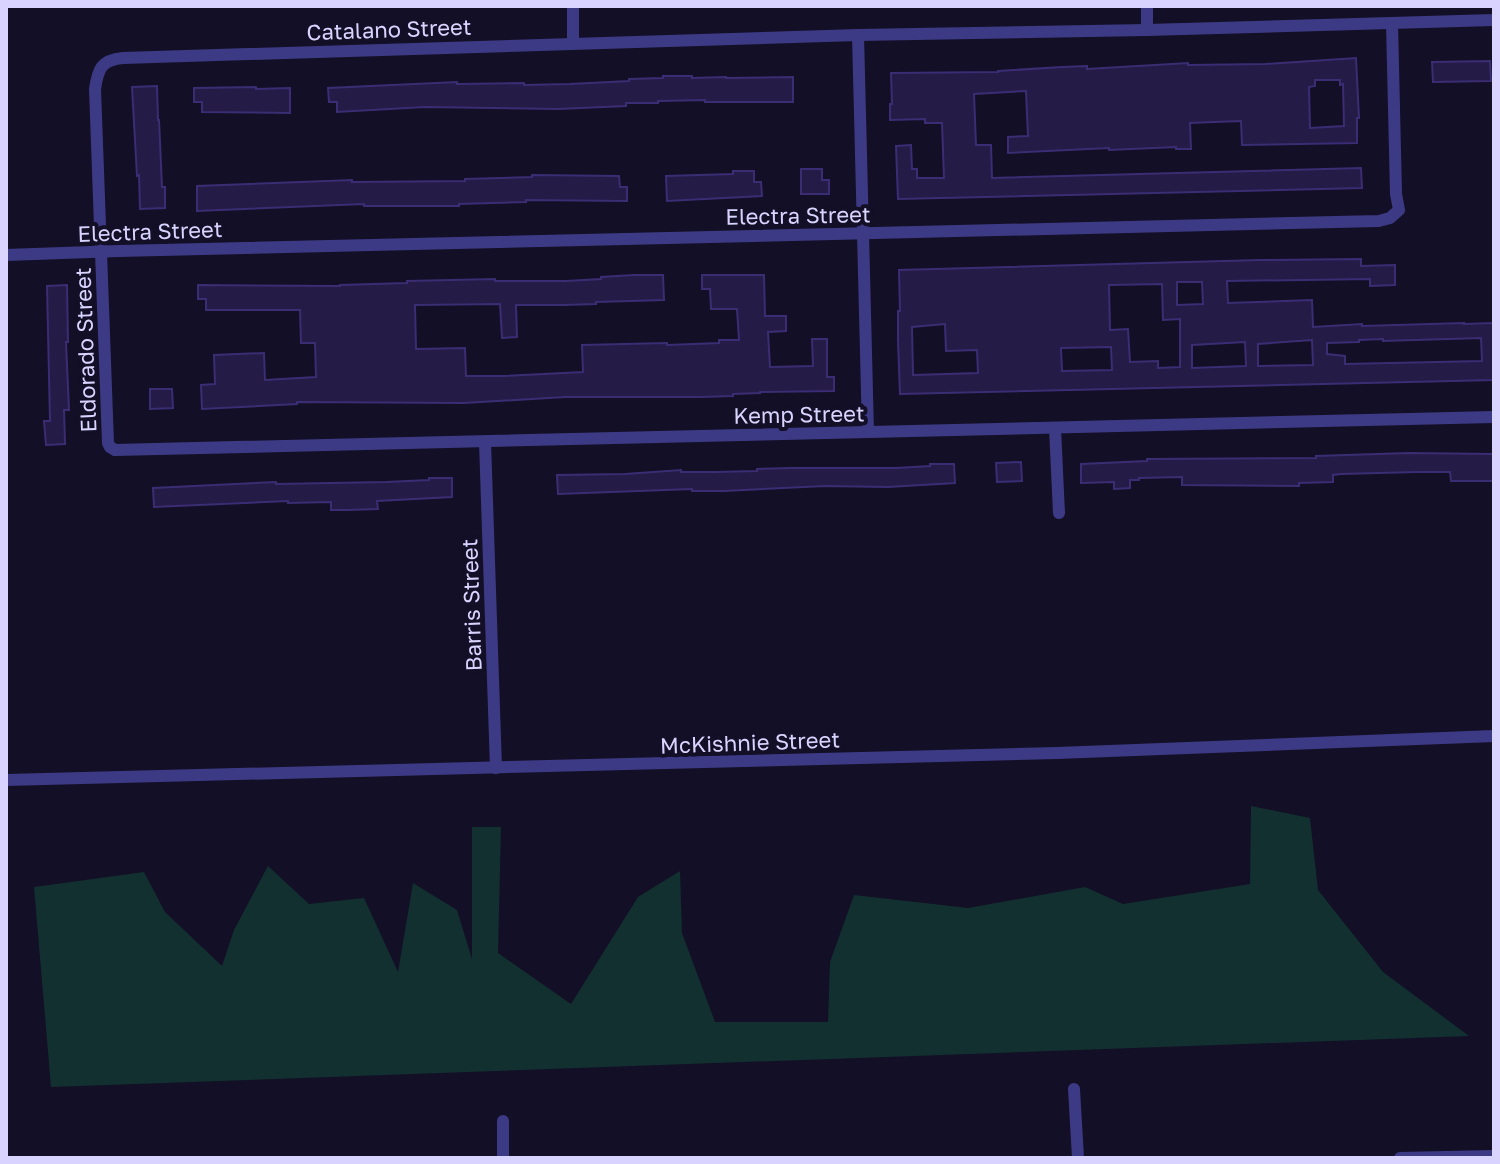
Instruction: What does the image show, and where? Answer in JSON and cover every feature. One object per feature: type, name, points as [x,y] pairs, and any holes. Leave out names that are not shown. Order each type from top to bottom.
[{"type":"street","points":[[573,6],[573,43]]},
{"type":"street","points":[[1147,6],[1147,30]]},
{"type":"street","name":"Catalano Street","points":[[102,65],[112,59],[123,58],[573,43],[1494,20]]},
{"type":"street","name":"Electra Street","points":[[6,255],[1379,221],[1390,218],[1399,210],[1392,23]]},
{"type":"street","points":[[858,35],[868,432]]},
{"type":"street","name":"Eldorado Street","points":[[102,65],[95,89],[108,443]]},
{"type":"street","name":"Kemp Street","points":[[108,443],[115,450],[1494,417]]},
{"type":"street","points":[[1055,428],[1059,513]]},
{"type":"street","name":"Barris Street","points":[[485,442],[496,768]]},
{"type":"street","name":"McKishnie Street","points":[[6,780],[1070,753],[1494,736]]},
{"type":"street","points":[[1074,1089],[1078,1158]]},
{"type":"street","points":[[503,1121],[503,1158]]},
{"type":"street","points":[[1400,1158],[1494,1156]]},
{"type":"green space","points":[[1251,806],[1310,818],[1318,890],[1383,972],[1469,1036],[51,1087],[34,887],[144,872],[165,912],[222,966],[234,930],[268,866],[309,904],[364,898],[398,972],[413,883],[457,910],[472,959],[472,827],[501,827],[498,953],[571,1004],[638,897],[680,871],[682,933],[715,1022],[828,1022],[830,962],[854,895],[968,908],[1085,887],[1123,904],[1250,884]]},
{"type":"building","points":[[1356,58],[1357,143],[1242,145],[1241,121],[1190,123],[1191,149],[1109,148],[1008,153],[1008,137],[1028,136],[1026,91],[974,94],[976,145],[991,145],[992,178],[1361,168],[1362,188],[898,199],[896,146],[911,145],[912,169],[917,169],[917,178],[944,178],[942,123],[925,123],[925,119],[890,120],[891,73],[998,72],[1188,63],[1265,64]],"holes":[[[1315,80],[1340,80],[1340,85],[1343,84],[1344,126],[1310,128],[1309,87],[1315,86]]]},
{"type":"building","points":[[1490,61],[1491,81],[1433,82],[1432,62]]},
{"type":"building","points":[[663,76],[793,77],[793,102],[658,101],[626,103],[626,106],[558,109],[425,107],[337,112],[337,102],[329,102],[328,88],[457,82],[570,84]]},
{"type":"building","points":[[157,86],[165,208],[140,209],[132,87]]},
{"type":"building","points":[[194,88],[290,88],[290,113],[202,112],[202,102],[194,102]]},
{"type":"building","points":[[801,169],[822,169],[822,180],[829,180],[829,194],[801,194]]},
{"type":"building","points":[[733,171],[754,171],[754,182],[761,182],[762,196],[667,201],[666,176],[733,174]]},
{"type":"building","points":[[532,175],[619,176],[620,187],[627,187],[627,201],[526,200],[459,206],[364,204],[197,211],[197,186],[352,180],[465,181]]},
{"type":"building","points":[[1361,259],[1361,266],[1395,265],[1395,285],[1370,286],[1370,279],[1227,281],[1228,303],[1312,300],[1313,327],[1494,323],[1494,380],[900,394],[899,270]],"holes":[[[1177,282],[1202,282],[1203,304],[1177,305]],[[1162,284],[1163,320],[1180,319],[1180,367],[1158,368],[1158,361],[1130,362],[1128,329],[1110,330],[1109,285]],[[945,324],[946,351],[977,350],[978,373],[913,375],[912,327]],[[1481,338],[1482,361],[1345,364],[1345,356],[1327,354],[1327,343]],[[1312,340],[1313,365],[1258,366],[1258,344]],[[1245,342],[1246,366],[1192,368],[1192,345]],[[1111,347],[1112,370],[1062,371],[1061,348]]]},
{"type":"building","points":[[663,275],[664,300],[516,305],[517,337],[502,338],[500,304],[415,305],[416,349],[465,348],[466,376],[503,376],[583,372],[582,345],[667,345],[739,340],[737,309],[711,309],[710,289],[702,289],[702,275],[764,275],[765,316],[786,316],[786,331],[768,332],[770,367],[813,366],[812,339],[827,339],[827,377],[834,377],[834,391],[700,397],[565,397],[464,403],[297,402],[202,409],[201,385],[215,384],[214,355],[264,353],[265,380],[316,377],[315,343],[301,343],[300,310],[206,310],[206,299],[198,299],[198,285],[340,286],[495,279],[566,281]]},
{"type":"building","points":[[67,285],[69,410],[64,410],[65,444],[46,445],[44,421],[50,421],[47,286]]},
{"type":"building","points":[[150,389],[172,389],[173,408],[150,409]]},
{"type":"building","points":[[1408,453],[1494,454],[1494,481],[1451,481],[1450,472],[1417,472],[1341,474],[1333,475],[1333,482],[1299,483],[1299,486],[1182,485],[1182,477],[1139,478],[1130,480],[1130,488],[1114,489],[1114,482],[1081,483],[1081,464],[1147,459],[1316,458]]},
{"type":"building","points":[[1021,462],[1022,481],[997,482],[996,463]]},
{"type":"building","points":[[954,464],[955,483],[558,494],[557,475],[681,470],[896,468]]},
{"type":"building","points":[[452,478],[452,497],[377,501],[378,509],[331,510],[331,502],[288,501],[154,507],[153,488],[276,482],[386,482]]}]
